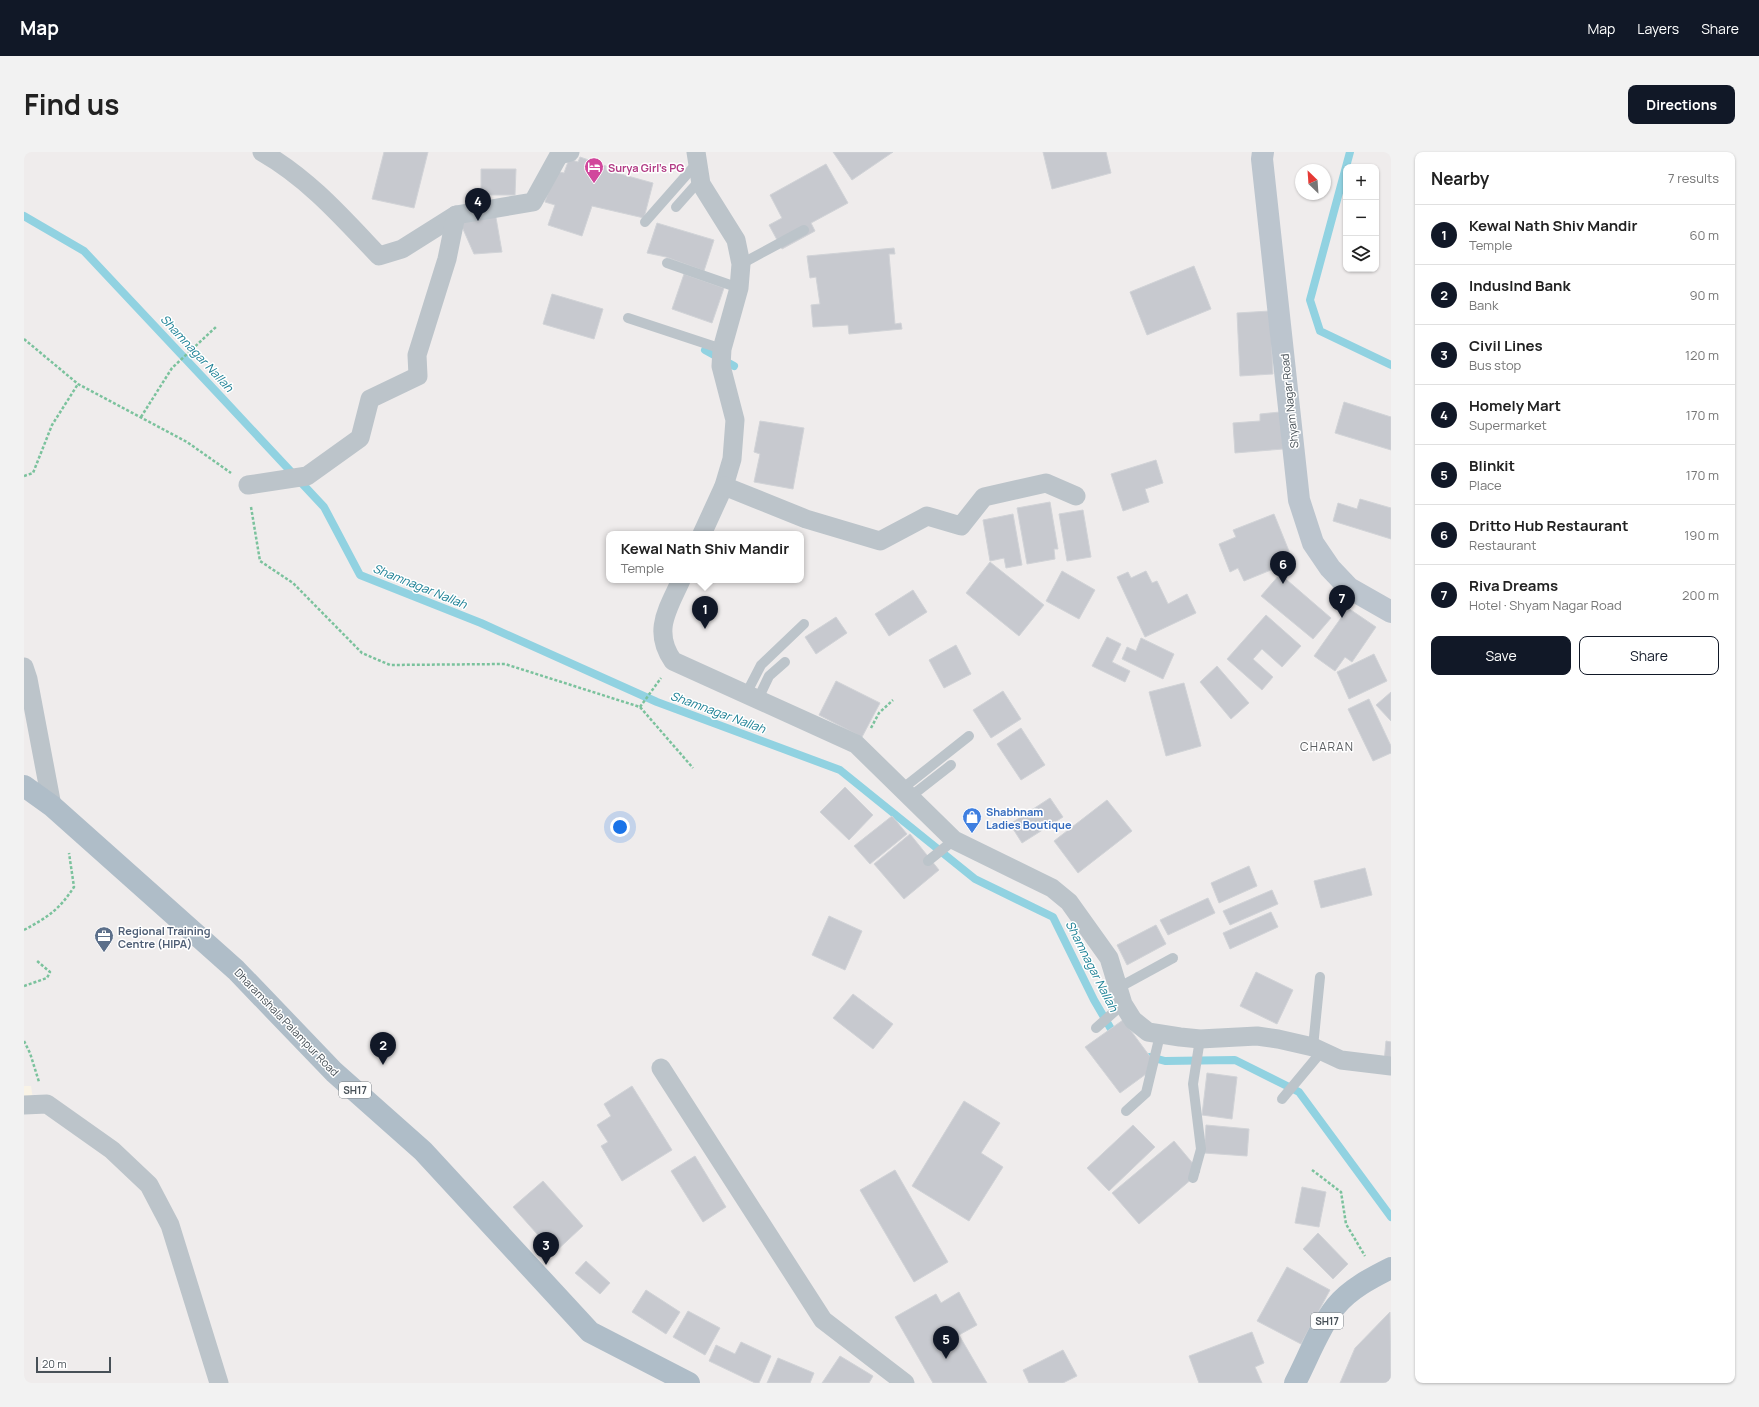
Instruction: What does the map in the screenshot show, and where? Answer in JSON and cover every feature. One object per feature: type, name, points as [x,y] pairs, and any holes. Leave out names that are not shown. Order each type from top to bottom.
[{"type":"main road","name":"Dharamshala Palampur Road","points":[[24,786],[52,806],[236,970],[334,1072],[423,1151],[590,1332],[690,1383]]},
{"type":"main road","name":"SH17","points":[[1295,1383],[1324,1325],[1335,1307],[1351,1291],[1384,1271]]},
{"type":"street","points":[[270,154],[318,192],[379,256],[402,249],[456,215],[533,202],[559,156],[570,152]]},
{"type":"street","name":"Shyam Nagar Road","points":[[1263,152],[1263,167],[1299,500],[1313,543],[1330,568],[1349,588],[1391,612]]},
{"type":"street","points":[[698,165],[701,184],[736,240],[741,264],[739,288],[722,349],[721,366],[735,420],[732,459],[724,486],[703,531]]},
{"type":"street","points":[[248,485],[307,476],[360,438],[370,399],[418,376],[417,355],[447,259],[456,215]]},
{"type":"street","points":[[724,486],[806,519],[880,541],[927,516],[962,526],[984,496],[1046,483],[1076,496]]},
{"type":"street","points":[[680,583],[664,617],[662,635],[665,650],[673,661],[856,744],[954,840],[1052,888],[1069,902],[1109,958],[1120,996],[1133,1020],[1148,1032],[1160,1035],[1200,1039],[1257,1036],[1278,1039],[1318,1049],[1342,1060],[1391,1066]]},
{"type":"street","points":[[24,667],[28,679],[52,806]]},
{"type":"street","points":[[661,1068],[823,1320],[905,1383]]},
{"type":"street","points":[[24,1105],[47,1104],[112,1150],[149,1185],[170,1225],[219,1383]]},
{"type":"lane","points":[[676,207],[698,165]]},
{"type":"lane","points":[[645,222],[698,165]]},
{"type":"lane","points":[[741,264],[804,230]]},
{"type":"lane","points":[[667,264],[739,288]]},
{"type":"lane","points":[[628,318],[722,349]]},
{"type":"lane","points":[[752,697],[761,665],[804,624]]},
{"type":"lane","points":[[752,697],[769,676],[785,662]]},
{"type":"lane","points":[[906,793],[969,736]]},
{"type":"lane","points":[[906,793],[951,765]]},
{"type":"lane","points":[[928,862],[954,840]]},
{"type":"lane","points":[[1096,1028],[1120,996],[1173,958]]},
{"type":"lane","points":[[1282,1099],[1306,1070],[1318,1049],[1320,977]]},
{"type":"lane","points":[[1126,1111],[1146,1093],[1160,1035]]},
{"type":"lane","points":[[1193,1178],[1201,1149],[1193,1084],[1200,1039]]},
{"type":"path","points":[[141,417],[172,368],[217,326]]},
{"type":"path","points":[[24,339],[78,384],[187,442],[248,485],[260,561],[293,583],[362,654],[390,666],[505,664],[640,707],[693,768]]},
{"type":"path","points":[[24,476],[33,473],[52,425],[78,384]]},
{"type":"path","points":[[640,707],[673,661]]},
{"type":"path","points":[[862,751],[879,713],[893,700]]},
{"type":"path","points":[[24,930],[47,918],[60,906],[74,887],[68,848]]},
{"type":"path","points":[[24,986],[47,978],[50,972],[36,960]]},
{"type":"path","points":[[24,1041],[30,1053],[47,1104]]},
{"type":"path","points":[[1312,1170],[1341,1192],[1346,1224],[1384,1271]]},
{"type":"shaded area","points":[[24,1086],[31,1086],[33,1099],[24,1099]]},
{"type":"building","points":[[384,152],[428,152],[414,208],[372,199]]},
{"type":"building","points":[[833,152],[893,152],[852,180]]},
{"type":"building","points":[[1043,152],[1106,152],[1111,173],[1052,189]]},
{"type":"building","points":[[580,157],[606,166],[606,170],[653,183],[644,218],[592,206],[582,236],[548,225],[555,205],[545,202],[555,171],[564,173],[569,159],[578,162]]},
{"type":"building","points":[[826,164],[848,203],[811,223],[815,231],[782,249],[769,225],[782,218],[770,195]]},
{"type":"building","points":[[481,169],[516,169],[515,195],[481,195]]},
{"type":"building","points":[[495,212],[502,252],[474,254],[459,220]]},
{"type":"building","points":[[657,223],[714,240],[704,271],[666,257],[647,253]]},
{"type":"building","points":[[894,248],[895,254],[889,254],[895,324],[901,323],[902,329],[849,334],[848,325],[813,327],[811,305],[820,304],[816,277],[810,278],[807,256]]},
{"type":"building","points":[[1194,266],[1211,309],[1147,335],[1130,292]]},
{"type":"building","points":[[684,274],[724,288],[712,323],[672,309]]},
{"type":"building","points":[[552,294],[603,309],[594,339],[543,324]]},
{"type":"building","points":[[1270,311],[1273,374],[1240,376],[1237,313]]},
{"type":"building","points":[[1344,402],[1391,417],[1391,450],[1335,433]]},
{"type":"building","points":[[1280,412],[1283,449],[1235,453],[1233,423],[1260,421],[1260,414]]},
{"type":"building","points":[[760,421],[804,428],[793,489],[754,482],[760,454],[754,452]]},
{"type":"building","points":[[1156,460],[1163,483],[1145,489],[1149,502],[1123,511],[1111,474]]},
{"type":"building","points":[[1360,499],[1391,508],[1391,539],[1333,521],[1338,503],[1357,509]]},
{"type":"building","points":[[1050,502],[1058,549],[1054,549],[1055,559],[1027,564],[1017,508]]},
{"type":"building","points":[[1083,510],[1091,557],[1067,561],[1059,514]]},
{"type":"building","points":[[1013,514],[1022,565],[1006,568],[1004,558],[990,561],[983,520]]},
{"type":"building","points":[[1274,514],[1293,561],[1244,581],[1238,568],[1230,572],[1219,544],[1236,537],[1233,530]]},
{"type":"building","points":[[990,562],[1044,605],[1019,636],[966,593]]},
{"type":"building","points":[[1062,571],[1095,590],[1079,619],[1046,601]]},
{"type":"building","points":[[1146,571],[1152,583],[1157,581],[1168,604],[1187,594],[1196,613],[1145,637],[1117,577],[1128,572],[1131,578]]},
{"type":"building","points":[[1280,574],[1331,618],[1313,639],[1261,596]]},
{"type":"building","points":[[913,590],[927,612],[889,636],[875,614]]},
{"type":"building","points":[[1348,608],[1376,627],[1352,662],[1345,657],[1335,671],[1314,656]]},
{"type":"building","points":[[1266,615],[1301,646],[1282,667],[1262,649],[1253,659],[1273,677],[1262,690],[1227,659]]},
{"type":"building","points":[[836,617],[847,633],[816,654],[805,637]]},
{"type":"building","points":[[1107,637],[1121,644],[1112,662],[1130,671],[1125,682],[1092,666]]},
{"type":"building","points":[[1141,638],[1174,654],[1163,679],[1122,659],[1127,647],[1136,651]]},
{"type":"building","points":[[956,645],[971,674],[944,688],[929,660]]},
{"type":"building","points":[[1374,654],[1387,681],[1349,699],[1337,672]]},
{"type":"building","points":[[1217,666],[1249,703],[1231,719],[1200,682]]},
{"type":"building","points":[[836,681],[880,703],[862,737],[819,715]]},
{"type":"building","points":[[1184,683],[1201,746],[1166,756],[1149,692]]},
{"type":"building","points":[[1003,691],[1021,719],[991,738],[973,710]]},
{"type":"building","points":[[1391,692],[1391,721],[1376,705]]},
{"type":"building","points":[[1369,699],[1391,746],[1391,753],[1373,761],[1348,709]]},
{"type":"building","points":[[1021,728],[1045,765],[1021,780],[997,744]]},
{"type":"building","points":[[845,787],[873,815],[849,840],[820,812]]},
{"type":"building","points":[[1050,798],[1063,817],[1022,843],[1010,824]]},
{"type":"building","points":[[1107,800],[1132,831],[1078,873],[1054,841]]},
{"type":"building","points":[[892,816],[907,834],[870,864],[854,846]]},
{"type":"building","points":[[910,834],[939,870],[904,899],[874,864]]},
{"type":"building","points":[[1249,866],[1257,886],[1219,903],[1211,883]]},
{"type":"building","points":[[1365,868],[1372,895],[1321,908],[1314,881]]},
{"type":"building","points":[[1272,890],[1278,904],[1230,925],[1223,911]]},
{"type":"building","points":[[1208,898],[1215,913],[1168,935],[1160,920]]},
{"type":"building","points":[[1271,912],[1278,927],[1230,949],[1223,933]]},
{"type":"building","points":[[829,916],[862,931],[845,970],[812,955]]},
{"type":"building","points":[[1156,925],[1166,944],[1127,965],[1117,945]]},
{"type":"building","points":[[1256,972],[1293,990],[1277,1024],[1240,1006]]},
{"type":"building","points":[[853,994],[893,1024],[873,1049],[833,1018]]},
{"type":"building","points":[[1123,1020],[1157,1066],[1120,1093],[1085,1047]]},
{"type":"building","points":[[1386,1041],[1391,1042],[1391,1063],[1384,1062]]},
{"type":"building","points":[[1207,1073],[1237,1077],[1232,1119],[1202,1115]]},
{"type":"building","points":[[632,1086],[672,1150],[622,1181],[601,1146],[608,1142],[597,1125],[611,1116],[604,1104]]},
{"type":"building","points":[[964,1101],[1000,1123],[981,1153],[1003,1167],[969,1221],[912,1186]]},
{"type":"building","points":[[1133,1125],[1155,1147],[1109,1191],[1087,1168]]},
{"type":"building","points":[[1206,1125],[1249,1129],[1247,1156],[1204,1153]]},
{"type":"building","points":[[1174,1141],[1200,1172],[1139,1224],[1112,1193]]},
{"type":"building","points":[[695,1156],[726,1207],[703,1222],[671,1171]]},
{"type":"building","points":[[895,1170],[948,1262],[914,1282],[860,1190]]},
{"type":"building","points":[[543,1181],[583,1226],[554,1253],[513,1207]]},
{"type":"building","points":[[1302,1187],[1326,1192],[1319,1227],[1295,1223]]},
{"type":"building","points":[[1318,1233],[1348,1264],[1333,1279],[1303,1249]]},
{"type":"building","points":[[586,1261],[610,1283],[600,1294],[575,1273]]},
{"type":"building","points":[[1287,1267],[1330,1290],[1301,1344],[1257,1321]]},
{"type":"building","points":[[646,1290],[680,1312],[666,1334],[632,1312]]},
{"type":"building","points":[[959,1292],[977,1325],[959,1335],[987,1383],[933,1383],[895,1317],[936,1294],[941,1303]]},
{"type":"building","points":[[688,1311],[720,1328],[705,1355],[673,1337]]},
{"type":"building","points":[[1390,1312],[1391,1383],[1340,1383],[1355,1348]]},
{"type":"building","points":[[1252,1332],[1264,1363],[1255,1367],[1262,1383],[1199,1383],[1189,1356]]},
{"type":"building","points":[[741,1342],[771,1356],[759,1383],[755,1383],[709,1361],[716,1345],[735,1354]]},
{"type":"building","points":[[1063,1350],[1077,1376],[1063,1383],[1029,1383],[1023,1370]]},
{"type":"building","points":[[840,1356],[873,1376],[869,1383],[822,1383]]},
{"type":"building","points":[[778,1358],[814,1373],[810,1383],[767,1383]]},
{"type":"waterway","points":[[1350,152],[1310,300],[1320,331],[1391,365]]},
{"type":"waterway","name":"Shamnagar Nallah","points":[[24,216],[84,251],[224,400],[324,507],[360,575],[481,623],[657,702],[840,770],[975,879],[1053,917],[1094,1000],[1111,1029],[1119,1036]]},
{"type":"waterway","points":[[705,350],[734,366]]},
{"type":"waterway","name":"Shamnagar Nallah","points":[[1150,1057],[1165,1061],[1235,1060],[1299,1092],[1391,1217]]},
{"type":"place","name":"Surya Girl's PG","points":[[594,184]]},
{"type":"place","name":"Homely Mart","points":[[478,221]]},
{"type":"place","name":"Dritto Hub Restaurant","points":[[1283,584]]},
{"type":"place","name":"Riva Dreams","points":[[1342,618]]},
{"type":"place","name":"Kewal Nath Shiv Mandir","points":[[705,629]]},
{"type":"place","name":"Shabhnam Ladies Boutique","points":[[972,834]]},
{"type":"place","name":"Regional Training Centre (HIPA)","points":[[104,953]]},
{"type":"place","name":"IndusInd Bank","points":[[383,1065]]},
{"type":"place","name":"Civil Lines","points":[[546,1265]]},
{"type":"place","name":"Blinkit","points":[[946,1359]]},
{"type":"district","name":"CHARAN","points":[[1327,746]]}]
